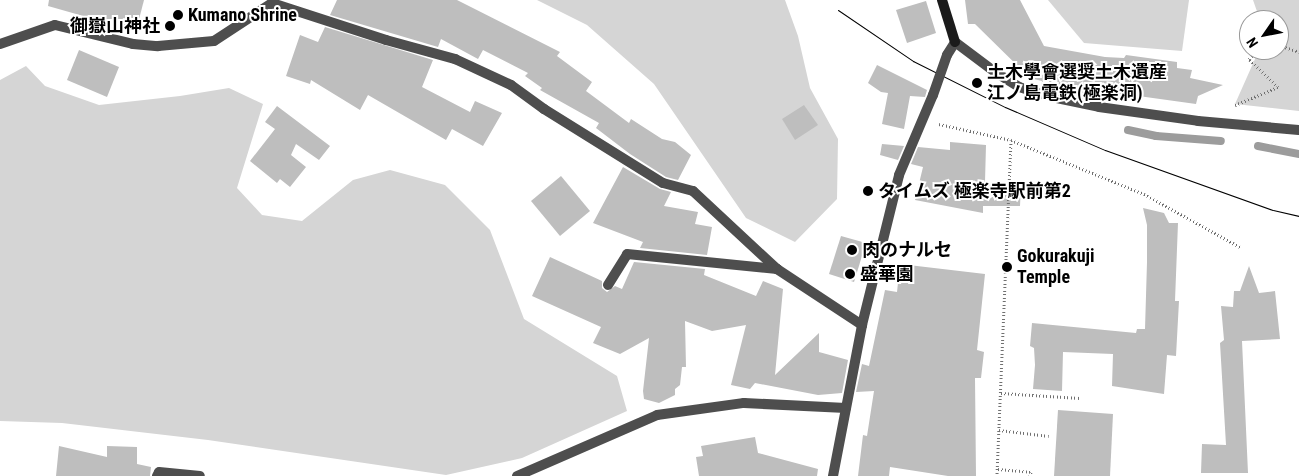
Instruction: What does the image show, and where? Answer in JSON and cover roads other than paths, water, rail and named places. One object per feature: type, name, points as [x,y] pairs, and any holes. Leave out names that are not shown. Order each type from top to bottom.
[{"type":"street","points":[[942,0],[955,42],[995,72],[1019,87],[1052,98],[1100,107],[1198,121],[1299,130]]},
{"type":"street","points":[[0,44],[55,25],[133,44],[158,46],[214,41],[272,3],[386,40],[455,59],[511,85],[544,109],[664,182],[693,191],[777,269],[862,325]]},
{"type":"street","points":[[833,476],[862,325],[899,175],[924,121],[947,55],[955,42]]},
{"type":"street","points":[[608,285],[627,254],[777,269]]},
{"type":"street","points":[[517,476],[657,415],[744,403],[846,408]]},
{"type":"street","points":[[157,476],[159,472],[200,476]]},
{"type":"waterway","points":[[1128,130],[1156,136],[1221,141]]},
{"type":"waterway","points":[[1258,146],[1299,154]]},
{"type":"tram line","points":[[838,10],[913,61],[1005,107],[1105,150],[1273,210],[1299,216]]},
{"type":"place","name":"Kumano Shrine","points":[[178,15]]},
{"type":"place","name":"御嶽山神社","points":[[170,26]]},
{"type":"place","name":"土木學會選奨土木遺産 江ノ島電鉄(極楽洞)","points":[[977,83]]},
{"type":"place","name":"タイムズ 極楽寺駅前第2","points":[[868,191]]},
{"type":"place","name":"肉のナルセ","points":[[852,250]]},
{"type":"place","name":"Gokurakuji Temple","points":[[1007,267]]},
{"type":"place","name":"盛華園","points":[[850,274]]}]
